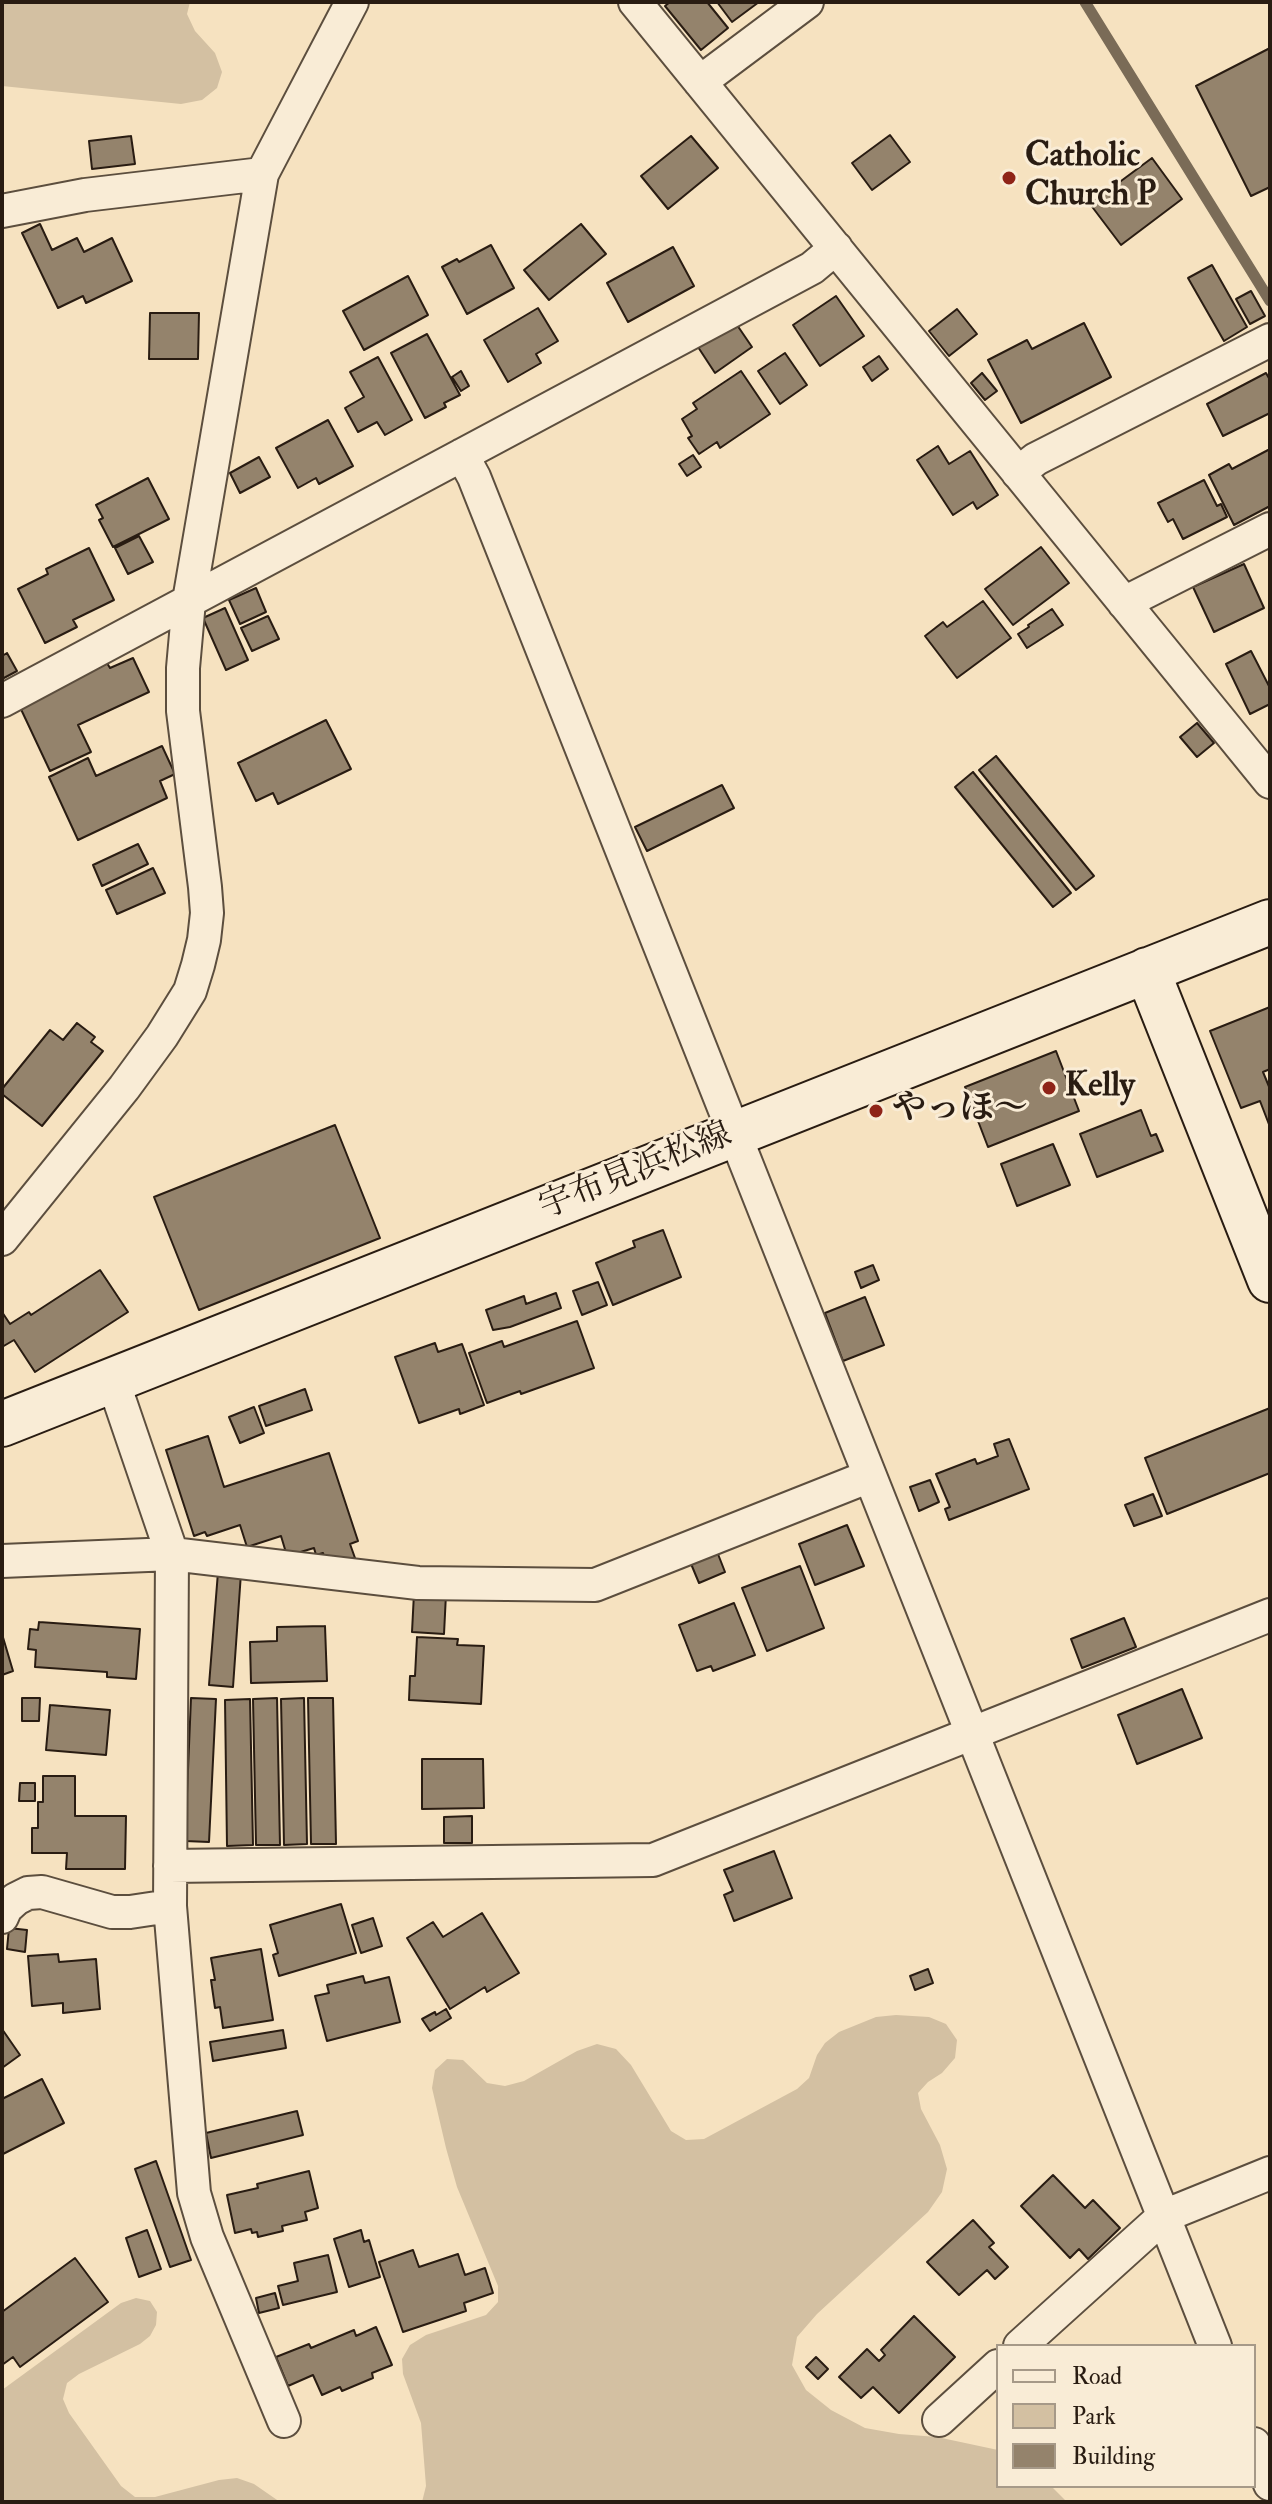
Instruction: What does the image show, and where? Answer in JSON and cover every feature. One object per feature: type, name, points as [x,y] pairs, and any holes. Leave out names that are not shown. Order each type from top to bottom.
[{"type":"main road","name":"宇布見浜松線","points":[[2,1424],[1270,922]]},
{"type":"main road","points":[[1147,970],[1270,1280]]},
{"type":"street","points":[[8,1220],[124,1088],[190,991],[198,965],[207,913],[183,711],[189,601],[262,174],[352,2]]},
{"type":"street","points":[[635,2],[1270,782]]},
{"type":"street","points":[[700,82],[807,2]]},
{"type":"street","points":[[2,211],[85,195],[262,174]]},
{"type":"street","points":[[2,701],[812,268],[836,248]]},
{"type":"street","points":[[1018,473],[1036,459],[1270,340]]},
{"type":"street","points":[[462,455],[480,491],[1214,2344]]},
{"type":"street","points":[[1124,603],[1270,529]]},
{"type":"street","points":[[113,1381],[172,1554],[170,1906],[194,2193],[207,2237],[284,2421]]},
{"type":"street","points":[[2,1561],[172,1554],[418,1583],[595,1585],[870,1476]]},
{"type":"street","points":[[170,1866],[653,1860],[1270,1615]]},
{"type":"street","points":[[2,1917],[16,1899],[28,1893],[42,1892],[112,1912],[170,1906]]},
{"type":"street","points":[[1022,2344],[1164,2216],[1270,2173]]},
{"type":"street","points":[[939,2420],[996,2368]]},
{"type":"street","points":[[1256,2449],[1270,2484]]},
{"type":"green space","points":[[2,2],[190,2],[187,14],[195,31],[215,53],[222,72],[217,88],[202,100],[181,104],[2,86]]},
{"type":"green space","points":[[876,2017],[929,2017],[946,2024],[957,2040],[955,2058],[918,2093],[921,2109],[940,2145],[947,2169],[942,2192],[928,2212],[817,2314],[797,2337],[792,2365],[806,2390],[831,2410],[865,2428],[937,2437],[996,2450],[996,2488],[1053,2488],[1067,2502],[422,2502],[426,2486],[421,2423],[403,2374],[402,2359],[410,2345],[426,2335],[486,2315],[498,2302],[498,2286],[457,2187],[446,2148],[432,2088],[435,2070],[447,2059],[463,2060],[487,2083],[505,2086],[524,2081],[577,2051],[597,2044],[616,2049],[631,2065],[671,2131],[686,2140],[704,2139],[797,2089],[809,2078],[825,2043],[839,2032]]},
{"type":"green space","points":[[136,2298],[150,2301],[157,2312],[156,2325],[150,2336],[67,2383],[63,2399],[69,2413],[121,2486],[135,2497],[155,2497],[237,2478],[254,2484],[280,2502],[2,2502],[2,2390],[121,2303]]},
{"type":"building","points":[[670,2],[707,2],[728,28],[701,50],[665,6]]},
{"type":"building","points":[[717,2],[759,2],[732,22]]},
{"type":"building","points":[[1270,48],[1270,187],[1251,196],[1196,86]]},
{"type":"building","points":[[890,135],[910,162],[872,190],[852,163]]},
{"type":"building","points":[[131,136],[135,164],[92,169],[89,141]]},
{"type":"building","points":[[691,136],[718,168],[668,209],[641,176]]},
{"type":"building","points":[[1152,158],[1182,199],[1121,245],[1090,204]]},
{"type":"building","points":[[40,224],[52,250],[77,238],[84,252],[112,238],[132,281],[86,303],[83,296],[58,308],[22,233]]},
{"type":"building","points":[[581,224],[606,254],[549,300],[524,270]]},
{"type":"building","points":[[491,245],[514,288],[467,314],[442,267],[457,259],[459,262]]},
{"type":"building","points":[[673,247],[694,286],[628,322],[607,283]]},
{"type":"building","points":[[1212,265],[1247,327],[1224,341],[1188,278]]},
{"type":"building","points":[[408,276],[428,315],[364,350],[343,311]]},
{"type":"building","points":[[1251,291],[1265,316],[1250,324],[1236,299]]},
{"type":"building","points":[[836,296],[864,336],[820,366],[793,325]]},
{"type":"building","points":[[538,308],[558,341],[536,354],[541,363],[508,382],[484,340]]},
{"type":"building","points":[[957,309],[977,334],[949,356],[929,331]]},
{"type":"building","points":[[150,313],[199,313],[198,359],[149,359]]},
{"type":"building","points":[[735,322],[752,347],[715,373],[698,347]]},
{"type":"building","points":[[1084,323],[1111,377],[1021,423],[988,360],[1027,340],[1032,349]]},
{"type":"building","points":[[427,334],[460,395],[425,418],[391,353]]},
{"type":"building","points":[[785,353],[807,385],[780,404],[758,371]]},
{"type":"building","points":[[879,356],[888,369],[872,381],[863,367]]},
{"type":"building","points":[[378,357],[412,420],[385,435],[377,422],[358,432],[345,408],[364,397],[350,372]]},
{"type":"building","points":[[461,371],[469,386],[461,391],[452,377]]},
{"type":"building","points":[[741,371],[770,414],[720,448],[717,442],[699,454],[688,438],[692,436],[682,419],[697,409],[693,403]]},
{"type":"building","points":[[982,373],[997,391],[985,400],[971,383]]},
{"type":"building","points":[[1266,373],[1270,380],[1270,413],[1223,436],[1207,404]]},
{"type":"building","points":[[328,420],[353,466],[319,484],[316,478],[298,488],[276,448]]},
{"type":"building","points":[[938,446],[949,464],[970,451],[998,495],[977,509],[973,502],[953,515],[917,460]]},
{"type":"building","points":[[1270,449],[1270,506],[1234,525],[1209,475],[1229,464],[1232,469]]},
{"type":"building","points":[[693,455],[701,467],[687,476],[679,464]]},
{"type":"building","points":[[259,457],[270,477],[240,493],[230,473]]},
{"type":"building","points":[[148,478],[169,519],[113,547],[99,520],[103,518],[96,505]]},
{"type":"building","points":[[1204,480],[1217,506],[1221,504],[1227,517],[1183,539],[1173,519],[1168,522],[1158,503]]},
{"type":"building","points":[[139,536],[153,562],[128,574],[115,548]]},
{"type":"building","points":[[1041,547],[1069,583],[1013,625],[985,589]]},
{"type":"building","points":[[89,548],[114,600],[73,620],[77,627],[45,643],[18,589],[48,574],[46,569]]},
{"type":"building","points":[[1244,564],[1264,608],[1214,632],[1193,587]]},
{"type":"building","points":[[256,588],[266,612],[240,624],[229,600]]},
{"type":"building","points":[[983,601],[1011,638],[957,678],[925,636],[943,622],[947,627]]},
{"type":"building","points":[[225,608],[248,660],[226,670],[203,618]]},
{"type":"building","points":[[1052,609],[1063,625],[1027,648],[1018,634]]},
{"type":"building","points":[[268,616],[279,639],[252,651],[241,628]]},
{"type":"building","points":[[1251,651],[1270,688],[1270,704],[1250,714],[1226,664]]},
{"type":"building","points":[[7,653],[17,671],[2,679],[2,656]]},
{"type":"building","points":[[133,658],[149,692],[78,725],[91,752],[50,771],[19,705],[107,663],[110,668]]},
{"type":"building","points":[[326,720],[351,769],[278,804],[273,793],[256,801],[238,763]]},
{"type":"building","points":[[1197,723],[1214,743],[1197,757],[1180,737]]},
{"type":"building","points":[[162,746],[175,774],[160,781],[167,798],[78,840],[49,777],[88,758],[96,776]]},
{"type":"building","points":[[996,756],[1094,876],[1076,890],[979,770]]},
{"type":"building","points":[[973,772],[1071,893],[1053,907],[955,787]]},
{"type":"building","points":[[722,785],[734,808],[647,851],[635,827]]},
{"type":"building","points":[[138,844],[148,864],[102,886],[93,865]]},
{"type":"building","points":[[153,868],[165,893],[117,914],[106,890]]},
{"type":"building","points":[[1270,1007],[1270,1069],[1263,1072],[1270,1089],[1270,1127],[1260,1101],[1241,1108],[1210,1031]]},
{"type":"building","points":[[77,1023],[95,1037],[91,1042],[103,1051],[42,1126],[2,1094],[2,1089],[50,1030],[63,1040]]},
{"type":"building","points":[[1056,1051],[1079,1111],[988,1147],[965,1087]]},
{"type":"building","points":[[1141,1110],[1151,1136],[1156,1134],[1163,1151],[1097,1177],[1080,1134]]},
{"type":"building","points":[[335,1125],[380,1238],[199,1310],[154,1197]]},
{"type":"building","points":[[1053,1144],[1070,1185],[1017,1206],[1001,1164]]},
{"type":"building","points":[[663,1230],[681,1277],[613,1305],[596,1263],[635,1247],[633,1241]]},
{"type":"building","points":[[873,1265],[879,1280],[861,1288],[855,1272]]},
{"type":"building","points":[[100,1270],[128,1312],[35,1372],[14,1340],[2,1347],[2,1312],[10,1324],[29,1312],[31,1315]]},
{"type":"building","points":[[598,1282],[607,1305],[582,1315],[573,1291]]},
{"type":"building","points":[[556,1293],[561,1308],[493,1330],[486,1310],[524,1296],[526,1304]]},
{"type":"building","points":[[865,1297],[884,1345],[843,1361],[825,1313]]},
{"type":"building","points":[[577,1321],[594,1368],[487,1403],[469,1353],[502,1341],[504,1347]]},
{"type":"building","points":[[435,1343],[438,1352],[462,1344],[484,1405],[460,1414],[459,1409],[419,1423],[395,1357]]},
{"type":"building","points":[[305,1389],[312,1410],[266,1426],[259,1406]]},
{"type":"building","points":[[254,1407],[264,1433],[240,1443],[229,1417]]},
{"type":"building","points":[[1270,1408],[1270,1473],[1167,1514],[1145,1458]]},
{"type":"building","points":[[208,1436],[224,1487],[329,1453],[358,1541],[350,1544],[355,1558],[325,1561],[323,1553],[316,1555],[314,1548],[287,1556],[281,1536],[247,1547],[240,1525],[207,1536],[205,1532],[194,1536],[166,1450]]},
{"type":"building","points":[[1009,1439],[1029,1489],[949,1520],[945,1509],[950,1507],[936,1474],[975,1459],[977,1464],[998,1456],[994,1444]]},
{"type":"building","points":[[930,1480],[939,1502],[919,1511],[910,1487]]},
{"type":"building","points":[[1153,1494],[1162,1516],[1134,1526],[1125,1505]]},
{"type":"building","points":[[847,1525],[864,1566],[815,1585],[799,1544]]},
{"type":"building","points":[[716,1549],[725,1572],[699,1583],[689,1559]]},
{"type":"building","points":[[800,1566],[824,1628],[767,1651],[742,1588]]},
{"type":"building","points":[[218,1572],[241,1573],[233,1687],[209,1685]]},
{"type":"building","points":[[414,1593],[446,1594],[444,1634],[412,1632]]},
{"type":"building","points":[[734,1603],[755,1655],[713,1671],[711,1666],[697,1671],[679,1625]]},
{"type":"building","points":[[1124,1618],[1136,1647],[1082,1668],[1071,1639]]},
{"type":"building","points":[[39,1622],[140,1629],[136,1679],[107,1677],[107,1672],[35,1667],[36,1650],[28,1649],[30,1629],[38,1630]]},
{"type":"building","points":[[325,1626],[327,1681],[251,1683],[250,1642],[277,1641],[277,1627]]},
{"type":"building","points":[[2,1634],[13,1671],[2,1675]]},
{"type":"building","points":[[417,1637],[458,1639],[457,1645],[484,1646],[481,1704],[409,1700],[410,1676],[415,1676]]},
{"type":"building","points":[[1182,1689],[1202,1738],[1137,1764],[1118,1715]]},
{"type":"building","points":[[22,1698],[40,1698],[39,1721],[22,1721]]},
{"type":"building","points":[[191,1698],[216,1699],[209,1842],[185,1841]]},
{"type":"building","points":[[277,1698],[280,1845],[256,1845],[253,1699]]},
{"type":"building","points":[[304,1698],[307,1844],[284,1845],[281,1699]]},
{"type":"building","points":[[308,1698],[333,1698],[336,1844],[311,1844]]},
{"type":"building","points":[[250,1699],[253,1845],[227,1846],[225,1700]]},
{"type":"building","points":[[50,1705],[110,1710],[106,1755],[46,1750]]},
{"type":"building","points":[[422,1759],[483,1759],[484,1808],[422,1809]]},
{"type":"building","points":[[43,1776],[75,1776],[75,1816],[126,1816],[125,1869],[66,1869],[67,1853],[32,1853],[32,1828],[38,1828],[38,1802],[43,1802]]},
{"type":"building","points":[[20,1783],[35,1783],[35,1801],[19,1801]]},
{"type":"building","points":[[472,1816],[472,1843],[444,1843],[444,1817]]},
{"type":"building","points":[[774,1851],[792,1898],[734,1921],[724,1895],[733,1891],[724,1870]]},
{"type":"building","points":[[341,1904],[356,1953],[279,1976],[273,1955],[278,1953],[270,1925]]},
{"type":"building","points":[[482,1913],[519,1973],[487,1992],[485,1987],[450,2009],[407,1938],[433,1922],[443,1937]]},
{"type":"building","points":[[373,1918],[382,1946],[361,1953],[352,1925]]},
{"type":"building","points":[[9,1928],[27,1930],[25,1952],[7,1949]]},
{"type":"building","points":[[261,1949],[273,2020],[223,2028],[220,2007],[215,2008],[211,1958]]},
{"type":"building","points":[[58,1954],[59,1962],[96,1959],[100,2009],[63,2013],[63,2003],[32,2006],[28,1956]]},
{"type":"building","points":[[928,1969],[933,1983],[915,1990],[910,1976]]},
{"type":"building","points":[[363,1976],[365,1983],[389,1977],[400,2022],[327,2041],[315,1996],[329,1993],[327,1985]]},
{"type":"building","points":[[446,2009],[451,2018],[430,2031],[422,2019]]},
{"type":"building","points":[[2,2029],[20,2055],[2,2068]]},
{"type":"building","points":[[283,2030],[286,2048],[213,2061],[210,2042]]},
{"type":"building","points":[[42,2079],[64,2123],[3,2154],[2,2099]]},
{"type":"building","points":[[297,2111],[303,2135],[211,2158],[206,2133]]},
{"type":"building","points":[[156,2161],[191,2260],[170,2267],[135,2169]]},
{"type":"building","points":[[309,2171],[318,2208],[305,2212],[307,2220],[282,2226],[283,2231],[258,2237],[257,2232],[252,2233],[251,2229],[235,2233],[227,2195]]},
{"type":"building","points":[[1053,2175],[1085,2208],[1093,2200],[1120,2228],[1088,2259],[1079,2249],[1070,2258],[1021,2206]]},
{"type":"building","points":[[973,2220],[994,2243],[989,2247],[1008,2267],[995,2279],[987,2270],[959,2295],[927,2262]]},
{"type":"building","points":[[147,2230],[161,2269],[139,2277],[126,2238]]},
{"type":"building","points":[[361,2230],[364,2242],[369,2240],[380,2277],[349,2287],[334,2239]]},
{"type":"building","points":[[413,2250],[419,2267],[458,2254],[465,2275],[485,2268],[493,2293],[464,2303],[466,2311],[403,2332],[379,2262]]},
{"type":"building","points":[[328,2255],[337,2292],[283,2305],[278,2286],[298,2281],[294,2263]]},
{"type":"building","points":[[75,2258],[108,2302],[20,2367],[13,2357],[2,2365],[2,2312]]},
{"type":"building","points":[[275,2293],[279,2308],[259,2313],[256,2298]]},
{"type":"building","points":[[914,2316],[955,2357],[899,2413],[873,2387],[861,2398],[839,2377],[867,2349],[879,2361],[885,2355],[881,2350]]},
{"type":"building","points":[[376,2327],[392,2365],[372,2373],[373,2378],[342,2391],[340,2387],[322,2395],[313,2375],[288,2386],[276,2357],[309,2344],[311,2348],[354,2330],[356,2336]]},
{"type":"building","points":[[816,2357],[828,2369],[818,2379],[806,2367]]},
{"type":"waterway","points":[[1085,2],[1270,301]]},
{"type":"place","name":"Catholic Church P","points":[[1009,178]]},
{"type":"place","name":"Kelly","points":[[1049,1088]]},
{"type":"place","name":"やっほ～","points":[[876,1111]]}]
